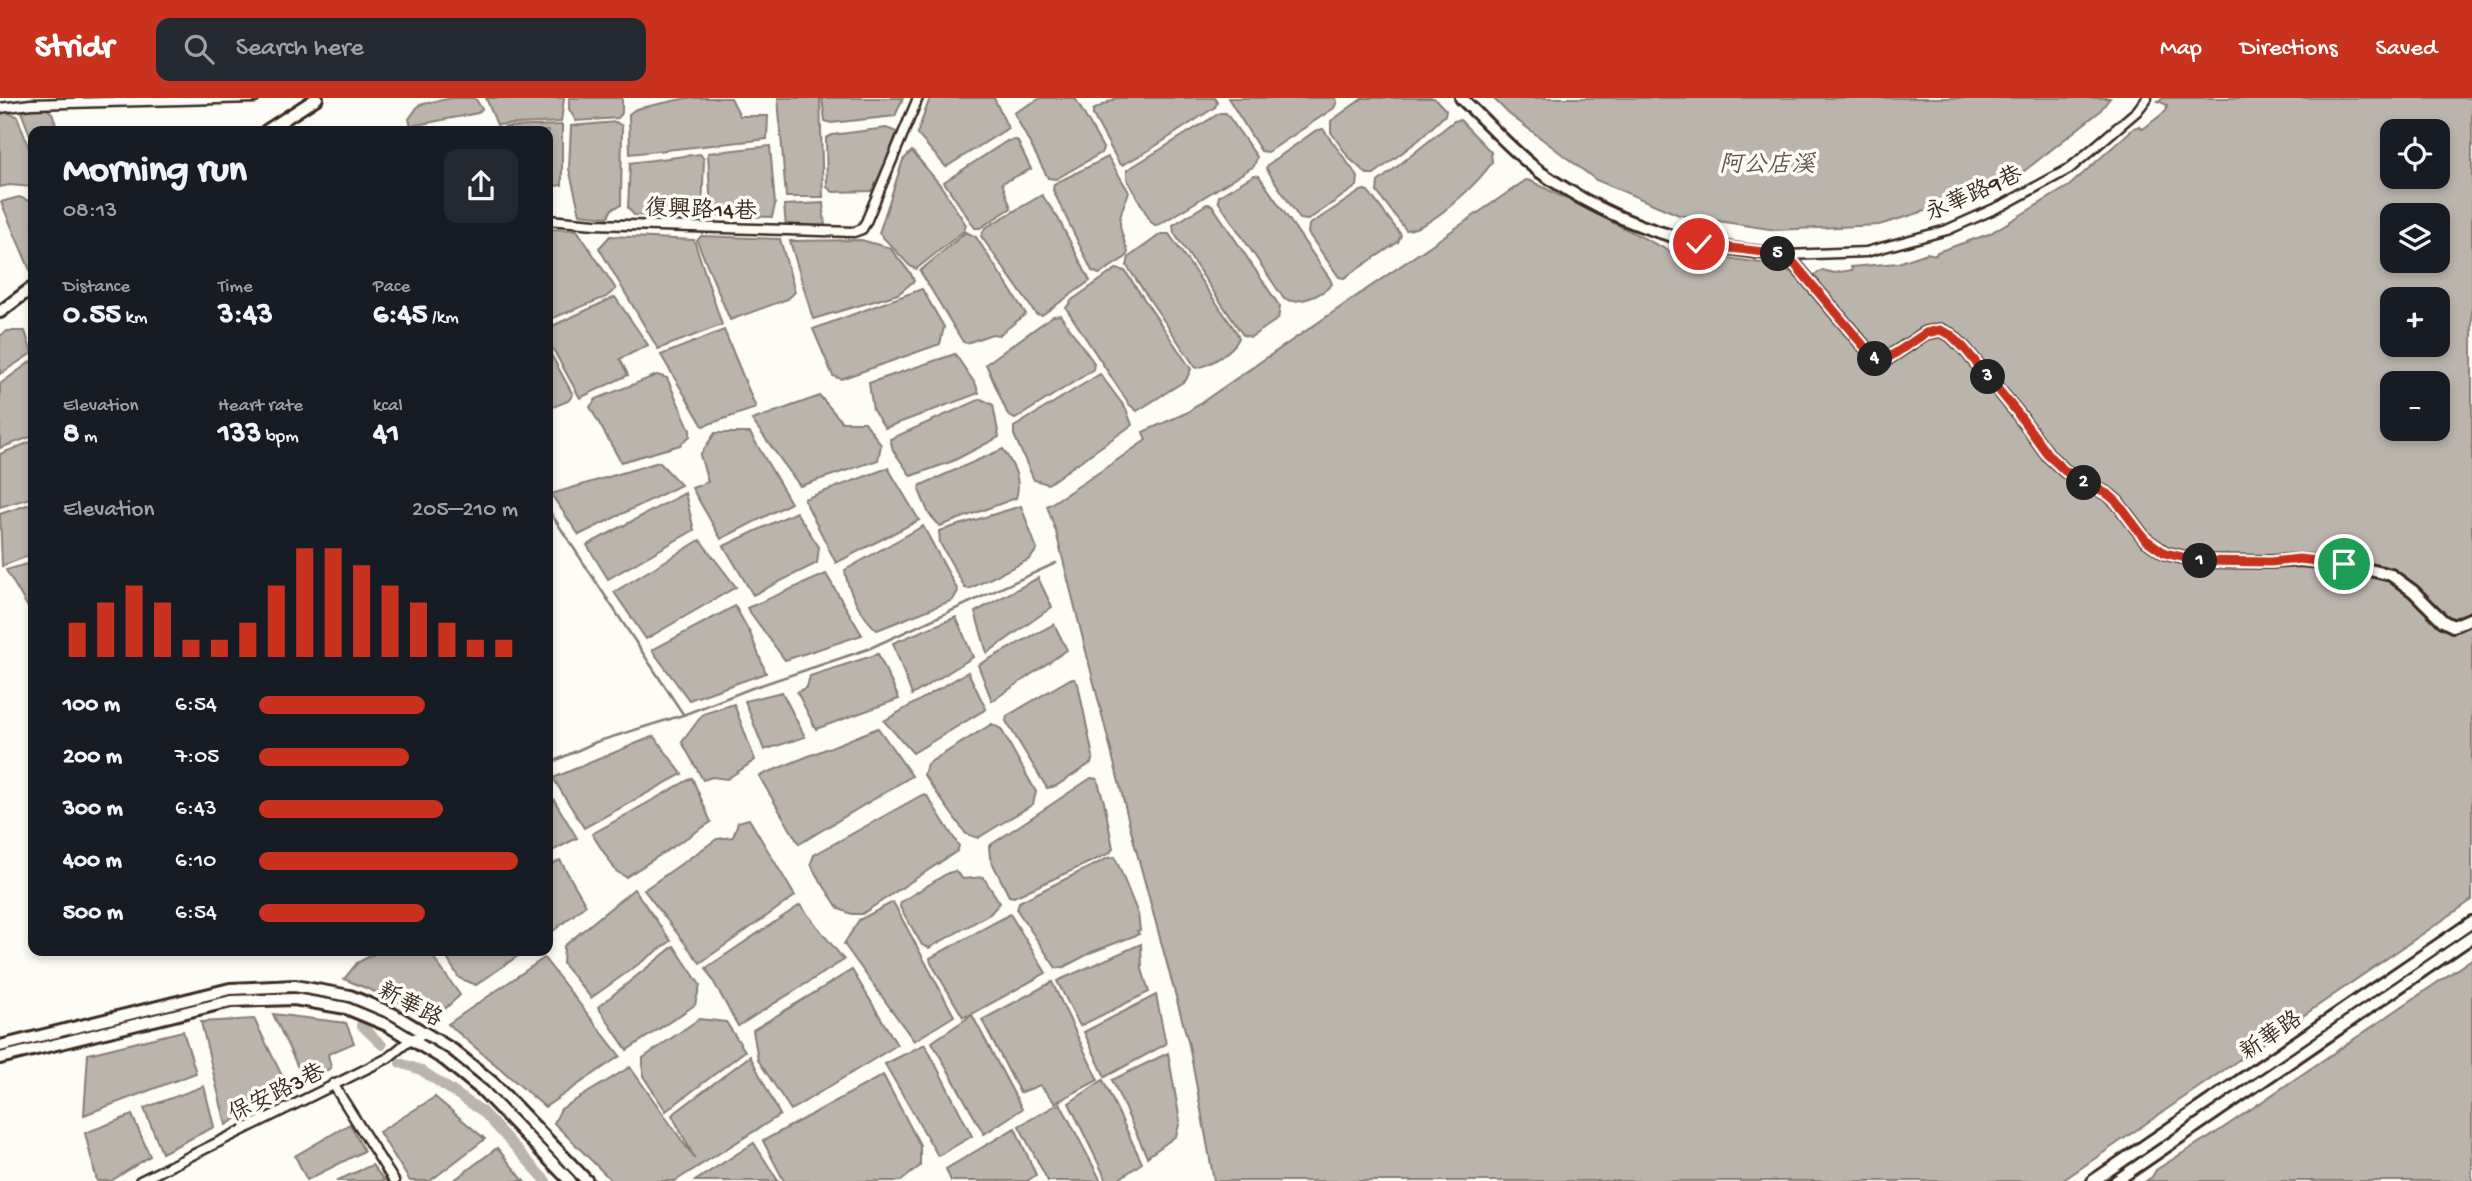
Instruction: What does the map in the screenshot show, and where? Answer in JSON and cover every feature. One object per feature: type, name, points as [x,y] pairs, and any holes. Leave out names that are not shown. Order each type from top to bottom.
[{"type":"street","points":[[0,108],[31,104],[255,98]]},
{"type":"street","points":[[274,126],[316,98]]},
{"type":"street","name":"復興路14巷","points":[[553,220],[854,232],[862,229],[866,222],[918,98]]},
{"type":"street","name":"永華路9巷","points":[[1461,98],[1539,170],[1602,210],[1647,228],[1699,244],[1787,255],[1866,252],[1947,230],[2003,205],[2069,169],[2137,111],[2147,98]]},
{"type":"street","points":[[1787,255],[1879,364],[1926,333],[1940,330],[1951,335],[2016,411],[2049,456],[2065,471],[2109,495],[2145,539],[2165,553],[2199,561],[2271,562],[2299,559],[2344,564],[2391,575],[2413,591],[2442,621],[2453,626],[2472,618]]},
{"type":"street","points":[[0,312],[28,291]]},
{"type":"street","name":"新華路","points":[[2092,1181],[2472,922]]},
{"type":"street","name":"新華路","points":[[2116,1181],[2472,937]]},
{"type":"street","name":"新華路","points":[[0,1046],[229,989],[295,986],[350,996],[393,1014],[453,1050],[492,1082],[587,1181]]},
{"type":"street","name":"新華路","points":[[0,1058],[231,1001],[294,999],[346,1008],[387,1025],[445,1060],[483,1091],[570,1181]]},
{"type":"street","name":"保安路3巷","points":[[141,1181],[388,1058],[411,1040],[426,1034]]},
{"type":"street","points":[[333,1084],[394,1181]]},
{"type":"water","points":[[452,98],[475,98],[482,109],[478,113],[411,126],[409,119],[419,105]]},
{"type":"water","points":[[486,98],[564,98],[561,122],[497,125]]},
{"type":"water","points":[[569,98],[622,98],[622,113],[618,118],[576,121],[569,109]]},
{"type":"water","points":[[687,98],[731,98],[740,116],[768,116],[767,139],[630,154],[629,114],[636,109]]},
{"type":"water","points":[[778,98],[820,98],[823,197],[786,197]]},
{"type":"water","points":[[822,98],[903,98],[895,116],[831,123],[825,121]]},
{"type":"water","points":[[930,98],[994,98],[1008,128],[946,167],[917,134]]},
{"type":"water","points":[[1041,98],[1075,98],[1103,148],[1101,153],[1056,179],[1048,178],[1014,113]]},
{"type":"water","points":[[1116,98],[1215,98],[1217,103],[1215,107],[1148,151],[1122,165],[1093,115],[1093,110]]},
{"type":"water","points":[[1228,98],[1336,98],[1337,102],[1334,108],[1268,152],[1261,151]]},
{"type":"water","points":[[1363,98],[1434,98],[1446,110],[1445,115],[1420,139],[1374,174],[1367,174],[1349,158],[1331,132],[1331,121]]},
{"type":"water","name":"阿公店溪","points":[[1493,98],[2110,98],[2099,112],[2023,172],[1955,202],[1879,225],[1776,230],[1679,215],[1596,180],[1509,114]]},
{"type":"water","points":[[2164,98],[2472,98],[2472,900],[2062,1181],[1214,1181],[1189,1045],[1047,506],[1146,440],[1143,432],[1186,413],[1526,180],[1677,255],[1687,252],[1774,265],[1778,270],[1814,275],[1823,270],[1834,273],[1852,270],[1851,267],[1898,263],[1927,253],[1936,255],[1937,252],[1989,234],[2069,186],[2134,128],[2139,126],[2143,129],[2166,111],[2167,105],[2158,101]]},
{"type":"water","points":[[46,108],[52,113],[56,126],[28,126],[28,130],[22,114],[24,110]]},
{"type":"water","points":[[6,112],[17,116],[28,146],[28,187],[0,187],[0,114]]},
{"type":"water","points":[[1220,113],[1226,113],[1257,157],[1254,166],[1155,225],[1127,179],[1127,170]]},
{"type":"water","points":[[1460,120],[1491,152],[1492,162],[1466,192],[1440,214],[1416,228],[1406,230],[1377,192],[1378,182],[1454,121]]},
{"type":"water","points":[[616,122],[622,126],[621,205],[612,209],[608,217],[580,214],[569,169],[571,126]]},
{"type":"water","points":[[562,125],[562,185],[553,186],[553,126],[534,126]]},
{"type":"water","points":[[886,128],[897,132],[878,184],[871,191],[833,192],[827,187],[826,138]]},
{"type":"water","points":[[1323,129],[1358,177],[1357,186],[1308,220],[1300,219],[1266,168],[1315,131]]},
{"type":"water","points":[[1017,140],[1031,169],[1002,183],[1011,208],[980,228],[975,228],[944,182],[1007,141]]},
{"type":"water","points":[[770,146],[775,205],[772,217],[711,215],[708,153]]},
{"type":"water","points":[[912,151],[941,186],[966,225],[964,231],[916,269],[879,233],[903,160]]},
{"type":"water","points":[[700,154],[704,159],[702,211],[696,217],[634,215],[628,208],[630,163]]},
{"type":"water","points":[[1108,157],[1129,192],[1120,222],[1128,252],[1126,257],[1099,274],[1092,271],[1053,190],[1054,184]]},
{"type":"water","points":[[1254,175],[1259,176],[1330,279],[1332,284],[1322,292],[1302,300],[1284,299],[1218,201],[1219,196]]},
{"type":"water","points":[[1365,190],[1401,235],[1398,242],[1344,278],[1339,277],[1308,233],[1309,225]]},
{"type":"water","points":[[1042,195],[1058,218],[1090,281],[1042,315],[1036,314],[981,236],[985,228]]},
{"type":"water","points":[[19,197],[28,201],[28,265],[1,202]]},
{"type":"water","points":[[823,203],[825,227],[786,227],[784,205]]},
{"type":"water","points":[[1207,204],[1212,205],[1280,307],[1278,319],[1251,337],[1243,335],[1174,233],[1173,225]]},
{"type":"water","points":[[553,229],[577,230],[616,289],[606,297],[553,318]]},
{"type":"water","points":[[966,232],[976,237],[1026,314],[999,335],[992,334],[967,343],[963,342],[920,271]]},
{"type":"water","points":[[1161,234],[1169,234],[1239,338],[1226,353],[1202,367],[1196,368],[1127,266],[1129,257]]},
{"type":"water","points":[[610,236],[694,240],[722,325],[658,349],[599,248]]},
{"type":"water","points":[[701,236],[780,239],[795,292],[788,299],[730,320],[697,241]]},
{"type":"water","points":[[861,240],[890,248],[914,281],[898,294],[813,319],[790,241]]},
{"type":"water","points":[[1116,269],[1125,271],[1191,369],[1186,380],[1137,411],[1129,404],[1066,308],[1072,300]]},
{"type":"water","points":[[922,289],[944,327],[940,344],[841,379],[833,376],[813,329]]},
{"type":"water","points":[[615,297],[648,345],[620,359],[628,375],[580,398],[553,349],[553,326]]},
{"type":"water","points":[[1060,315],[1094,363],[1093,370],[1015,419],[1008,415],[986,364],[1053,316]]},
{"type":"water","points":[[724,330],[756,408],[703,426],[661,355]]},
{"type":"water","points":[[7,331],[25,331],[28,356],[0,374],[0,336]]},
{"type":"water","points":[[955,354],[979,393],[885,428],[873,410],[869,383]]},
{"type":"water","points":[[553,358],[573,395],[568,401],[553,407]]},
{"type":"water","points":[[28,364],[28,438],[0,448],[0,384]]},
{"type":"water","points":[[1100,374],[1126,409],[1132,425],[1048,484],[1034,480],[1014,435],[1014,427]]},
{"type":"water","points":[[657,375],[667,378],[690,430],[690,436],[680,445],[621,462],[590,407],[596,399]]},
{"type":"water","points":[[820,396],[842,422],[865,422],[881,445],[878,460],[800,486],[752,420]]},
{"type":"water","points":[[981,399],[993,405],[999,437],[953,461],[911,476],[893,450],[890,439]]},
{"type":"water","points":[[715,433],[750,433],[791,503],[721,539],[692,488],[708,482],[700,455]]},
{"type":"water","points":[[28,443],[28,499],[0,507],[0,454]]},
{"type":"water","points":[[1003,449],[1017,478],[1016,498],[940,526],[929,514],[919,490],[921,485]]},
{"type":"water","points":[[659,462],[681,485],[579,535],[553,493]]},
{"type":"water","points":[[888,468],[919,520],[836,563],[804,499]]},
{"type":"water","points":[[685,493],[694,530],[608,579],[587,545]]},
{"type":"water","points":[[28,505],[28,556],[2,566],[0,514]]},
{"type":"water","points":[[1021,506],[1037,549],[1030,559],[969,589],[965,588],[940,543],[939,531]]},
{"type":"water","points":[[796,512],[819,547],[817,563],[753,595],[724,546]]},
{"type":"water","points":[[923,526],[958,591],[953,600],[877,630],[856,603],[845,570]]},
{"type":"water","points":[[700,540],[736,587],[646,639],[614,592]]},
{"type":"water","points":[[28,563],[28,607],[6,570]]},
{"type":"water","points":[[826,574],[862,635],[785,660],[747,608]]},
{"type":"water","points":[[1038,578],[1052,607],[987,653],[975,612]]},
{"type":"water","points":[[735,606],[750,633],[766,673],[689,700],[652,650]]},
{"type":"water","points":[[956,617],[973,657],[912,695],[893,643]]},
{"type":"water","points":[[1054,624],[1067,650],[992,701],[978,665]]},
{"type":"water","points":[[878,654],[899,699],[816,729],[797,692],[807,687],[810,676]]},
{"type":"water","points":[[968,672],[986,709],[913,753],[884,721]]},
{"type":"water","points":[[1074,679],[1078,684],[1093,757],[1091,763],[1056,786],[1047,788],[1006,721],[1007,716]]},
{"type":"water","points":[[782,692],[805,737],[764,750],[745,701]]},
{"type":"water","points":[[734,704],[755,760],[727,779],[712,777],[703,780],[682,742],[703,714]]},
{"type":"water","points":[[992,724],[1001,729],[1036,792],[1033,804],[978,838],[966,834],[924,775],[927,764]]},
{"type":"water","points":[[878,728],[912,776],[799,844],[759,776]]},
{"type":"water","points":[[654,736],[682,774],[584,828],[553,778]]},
{"type":"water","points":[[692,778],[711,822],[626,877],[616,871],[592,834]]},
{"type":"water","points":[[1091,778],[1097,779],[1104,802],[1113,848],[1110,853],[1014,897],[1009,896],[990,858],[989,846]]},
{"type":"water","points":[[922,795],[927,796],[959,846],[957,851],[862,914],[852,914],[839,909],[814,871],[811,863],[814,855]]},
{"type":"water","points":[[553,798],[577,838],[553,850]]},
{"type":"water","points":[[749,819],[795,896],[700,963],[644,890],[717,839],[733,837],[738,822]]},
{"type":"water","points":[[1115,857],[1138,914],[1139,934],[1092,952],[1064,967],[1056,968],[1017,910],[1019,902]]},
{"type":"water","points":[[560,860],[586,905],[553,931],[553,864]]},
{"type":"water","points":[[955,871],[963,879],[983,877],[1000,903],[990,914],[929,948],[922,945],[900,907],[901,902]]},
{"type":"water","points":[[634,889],[671,941],[591,998],[563,964],[564,946]]},
{"type":"water","points":[[893,902],[954,1016],[914,1041],[844,944],[859,920]]},
{"type":"water","points":[[800,905],[844,960],[738,1026],[706,968]]},
{"type":"water","points":[[1010,914],[1046,973],[963,1017],[930,958]]},
{"type":"water","points":[[1141,944],[1142,969],[1149,992],[1080,1026],[1057,981]]},
{"type":"water","points":[[674,946],[700,985],[695,1005],[627,1050],[598,1007]]},
{"type":"water","points":[[370,956],[432,956],[460,995],[436,1017],[344,979],[357,963]]},
{"type":"water","points":[[446,956],[518,956],[476,985],[459,978]]},
{"type":"water","points":[[544,958],[620,1056],[545,1107],[448,1024]]},
{"type":"water","points":[[2472,959],[2472,1181],[2146,1181],[2156,1170],[2207,1139]]},
{"type":"water","points":[[852,970],[897,1045],[791,1110],[758,1060],[753,1030]]},
{"type":"water","points":[[1052,982],[1098,1080],[1055,1103],[1040,1085],[1020,1093],[982,1020]]},
{"type":"water","points":[[1156,995],[1166,1044],[1105,1077],[1084,1032]]},
{"type":"water","points":[[273,1014],[346,1023],[354,1043],[328,1054],[331,1068],[305,1082]]},
{"type":"water","points":[[972,1015],[1022,1109],[984,1134],[932,1042]]},
{"type":"water","points":[[254,1019],[287,1086],[226,1125],[201,1022]]},
{"type":"water","points":[[699,1019],[726,1022],[745,1051],[666,1111],[643,1076],[643,1058]]},
{"type":"water","points":[[183,1031],[196,1073],[84,1115],[88,1054]]},
{"type":"water","points":[[925,1044],[972,1136],[938,1156],[885,1064]]},
{"type":"water","points":[[1168,1053],[1180,1121],[1176,1136],[1147,1157],[1112,1080]]},
{"type":"water","points":[[750,1056],[780,1115],[675,1181],[612,1181],[554,1123],[561,1109],[630,1067],[695,1159],[672,1115]]},
{"type":"water","points":[[883,1075],[920,1145],[920,1166],[901,1181],[784,1181],[763,1141]]},
{"type":"water","points":[[1103,1080],[1142,1163],[1116,1181],[1107,1181],[1069,1103]]},
{"type":"water","points":[[204,1086],[214,1127],[162,1153],[144,1108]]},
{"type":"water","points":[[435,1097],[485,1139],[430,1181],[410,1181],[379,1132]]},
{"type":"water","points":[[1060,1103],[1101,1181],[1048,1181],[1019,1126]]},
{"type":"water","points":[[132,1115],[150,1156],[111,1181],[97,1181],[85,1133]]},
{"type":"water","points":[[350,1124],[364,1151],[307,1180],[295,1156]]},
{"type":"water","points":[[1015,1128],[1036,1175],[1027,1181],[951,1181],[946,1169]]},
{"type":"water","points":[[754,1143],[778,1181],[695,1181]]},
{"type":"water","points":[[497,1148],[524,1181],[453,1181]]},
{"type":"water","points":[[372,1165],[385,1181],[336,1181]]},
{"type":"waterway","points":[[553,517],[683,714]]},
{"type":"waterway","points":[[553,762],[596,742],[683,715],[752,688],[868,649],[1056,563]]},
{"type":"waterway","points":[[361,1025],[382,1045]]},
{"type":"waterway","points":[[400,1063],[421,1070],[482,1111],[546,1181]]},
{"type":"route","points":[[1699,244],[1787,255],[1879,364],[1926,333],[1940,330],[1951,335],[2016,411],[2049,456],[2065,471],[2109,495],[2145,539],[2165,553],[2199,561],[2271,562],[2299,559],[2344,564]]}]
